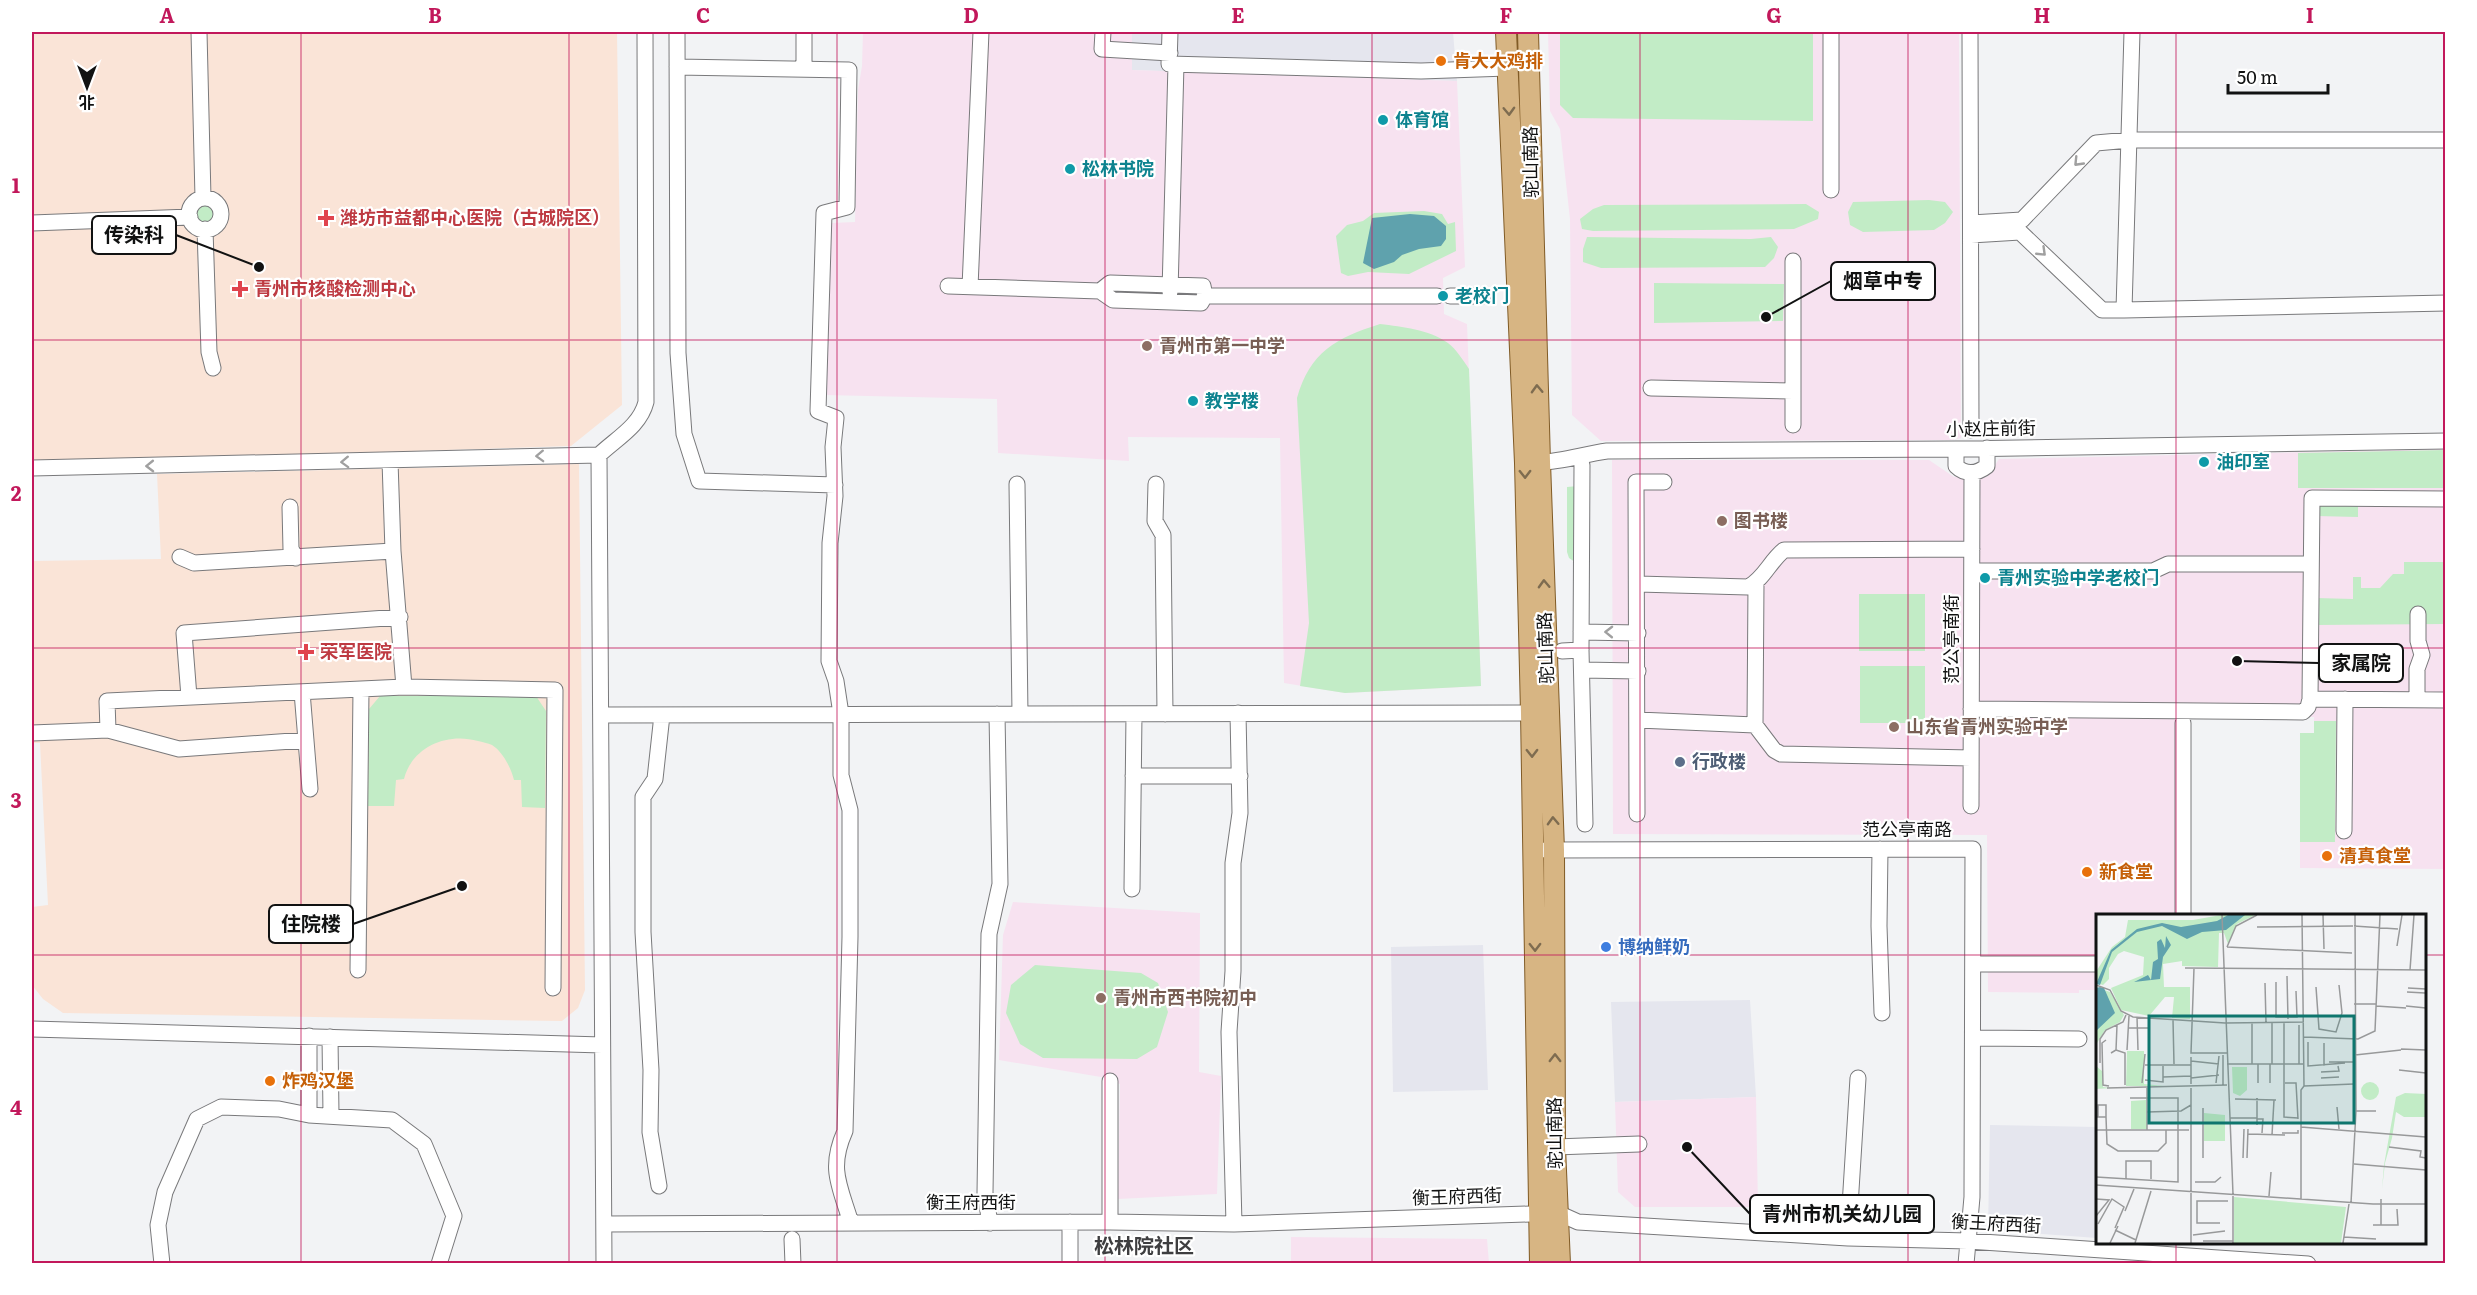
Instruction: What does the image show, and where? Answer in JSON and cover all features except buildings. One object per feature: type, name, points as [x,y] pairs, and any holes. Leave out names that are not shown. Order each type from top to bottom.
[{"type":"main road","name":"驼山南路","points":[[1506,32],[1524,463],[1540,713],[1554,850],[1555,1147],[1540,1263]]},
{"type":"main road","name":"驼山南路","points":[[1528,32],[1539,462],[1540,713],[1533,850],[1548,1214],[1560,1263]]},
{"type":"street","points":[[199,32],[203,198]]},
{"type":"street","points":[[32,468],[599,455],[643,415],[646,402],[645,32]]},
{"type":"street","points":[[677,32],[678,353],[684,434],[699,481],[834,485]]},
{"type":"street","points":[[804,32],[804,69]]},
{"type":"street","points":[[969,287],[981,32]]},
{"type":"street","points":[[1103,32],[1102,49],[1173,59],[1421,71],[1507,68]]},
{"type":"street","points":[[1170,32],[1173,59],[1170,303]]},
{"type":"street","points":[[1831,32],[1831,190]]},
{"type":"street","points":[[1970,32],[1971,430]]},
{"type":"street","points":[[2124,310],[2132,32]]},
{"type":"street","points":[[677,68],[849,70],[847,207],[824,213],[818,411],[836,418],[832,447],[834,485],[830,543],[829,661],[836,681],[841,714],[841,775],[850,810],[850,937],[845,1131],[839,1145],[835,1173],[851,1223]]},
{"type":"street","points":[[1971,229],[2022,220],[2096,143],[2129,140],[2445,140]]},
{"type":"street","points":[[203,198],[215,202],[221,212],[217,224],[205,229],[193,224],[190,217],[193,204],[203,198]]},
{"type":"street","points":[[32,223],[190,217]]},
{"type":"street","points":[[205,229],[209,352],[213,368]]},
{"type":"street","points":[[1971,229],[2020,232],[2102,310],[2445,303]]},
{"type":"street","points":[[1792,261],[1793,426]]},
{"type":"street","points":[[948,286],[1100,291],[1113,300],[1170,303],[1201,303],[1205,296],[1203,286],[1171,283],[1110,282],[1100,291]]},
{"type":"street","points":[[1205,296],[1483,296]]},
{"type":"street","points":[[1651,388],[1793,391]]},
{"type":"street","name":"小赵庄前街","points":[[1539,462],[1557,462],[1607,451],[1956,449],[2445,441]]},
{"type":"street","points":[[1956,449],[1956,466],[1962,471],[1972,473],[1987,466],[1987,448]]},
{"type":"street","points":[[599,455],[604,1263]]},
{"type":"street","points":[[390,460],[393,550],[404,687]]},
{"type":"street","points":[[1582,465],[1581,650],[1585,824]]},
{"type":"street","name":"范公亭南街","points":[[1971,806],[1972,473]]},
{"type":"street","points":[[1637,814],[1636,482],[1664,482]]},
{"type":"street","points":[[1017,484],[1020,714]]},
{"type":"street","points":[[1156,484],[1155,521],[1162,535],[1164,714]]},
{"type":"street","points":[[1971,709],[2303,712],[2308,707],[2310,699],[2312,498],[2445,499]]},
{"type":"street","points":[[290,507],[291,549],[296,558]]},
{"type":"street","points":[[1638,584],[1748,587],[1756,583],[1774,558],[1784,550],[1972,549]]},
{"type":"street","points":[[180,557],[194,563],[393,550]]},
{"type":"street","points":[[1972,571],[2153,571],[2168,564],[2312,564]]},
{"type":"street","points":[[1756,583],[1755,725],[1774,750],[1781,754],[1971,759]]},
{"type":"street","points":[[2417,700],[2417,669],[2413,663],[2412,653],[2418,641],[2418,614]]},
{"type":"street","points":[[189,697],[184,633],[400,618]]},
{"type":"street","points":[[1581,632],[1638,633]]},
{"type":"street","points":[[1562,651],[1581,650]]},
{"type":"street","points":[[1582,670],[1638,671]]},
{"type":"street","points":[[108,730],[107,701],[404,687],[555,690],[553,988]]},
{"type":"street","points":[[358,970],[361,689]]},
{"type":"street","points":[[302,692],[310,789]]},
{"type":"street","points":[[2310,699],[2445,700]]},
{"type":"street","points":[[2344,831],[2345,699]]},
{"type":"street","points":[[1234,1224],[1229,1032],[1233,971],[1233,863],[1240,813],[1238,713]]},
{"type":"street","points":[[602,715],[1540,713]]},
{"type":"street","points":[[990,1223],[985,1193],[989,934],[1000,884],[997,714]]},
{"type":"street","points":[[1132,889],[1134,714]]},
{"type":"street","points":[[659,1186],[650,1132],[651,1070],[643,932],[643,798],[655,779],[662,715]]},
{"type":"street","points":[[1638,720],[1755,725]]},
{"type":"street","points":[[2182,723],[2183,914]]},
{"type":"street","points":[[32,733],[108,730],[179,749],[306,740]]},
{"type":"street","points":[[1133,776],[1239,776]]},
{"type":"street","points":[[1880,849],[1879,926],[1882,1013]]},
{"type":"street","name":"范公亭南路","points":[[1533,850],[1973,849],[1972,1197],[1966,1263]]},
{"type":"street","points":[[1973,964],[2096,964]]},
{"type":"street","points":[[32,1029],[602,1045]]},
{"type":"street","points":[[309,1036],[309,1114]]},
{"type":"street","points":[[330,1037],[331,1114]]},
{"type":"street","points":[[1973,1038],[2079,1039]]},
{"type":"street","points":[[1848,1238],[1858,1078]]},
{"type":"street","points":[[1110,1081],[1110,1222]]},
{"type":"street","points":[[162,1263],[158,1225],[165,1192],[197,1119],[221,1107],[279,1109],[309,1114],[392,1120],[424,1144],[454,1216],[439,1263]]},
{"type":"street","points":[[1555,1147],[1639,1144]]},
{"type":"street","name":"衡王府西街","points":[[604,1224],[1070,1222],[1234,1224],[1548,1214],[1578,1222],[1848,1238],[2187,1249],[2308,1263]]},
{"type":"street","points":[[1070,1222],[1070,1263]]},
{"type":"street","points":[[792,1239],[793,1263]]},
{"type":"shaded area","name":"潍坊市益都中心医院（古城院区）","points":[[32,32],[617,32],[622,405],[571,446],[32,463]]},
{"type":"shaded area","name":"青州市第一中学","points":[[863,32],[1132,32],[1132,70],[1457,81],[1465,267],[1443,278],[1444,314],[1467,324],[1481,686],[1345,693],[1284,683],[1280,438],[1128,437],[1129,461],[998,453],[997,399],[825,395],[832,223],[855,222],[858,90],[862,66]]},
{"type":"shaded area","points":[[1132,32],[1453,32],[1457,81],[1132,70]]},
{"type":"shaded area","points":[[1548,32],[1959,32],[1961,438],[1953,440],[1601,441],[1572,415],[1570,219],[1560,129],[1550,111]]},
{"type":"shaded area","name":"山东省青州实验中学","points":[[2445,449],[2445,869],[2300,868],[2300,733],[2314,733],[2314,717],[2176,717],[2177,914],[2096,914],[2096,990],[2079,990],[2079,993],[1988,992],[1987,835],[1613,834],[1612,460],[1929,460],[1954,477],[1987,477],[1999,459]]},
{"type":"shaded area","name":"荣军医院","points":[[579,464],[585,990],[578,1008],[562,1021],[63,1013],[43,999],[32,985],[32,907],[48,905],[40,743],[32,743],[32,561],[161,559],[157,474]]},
{"type":"shaded area","name":"青州市西书院初中","points":[[1013,902],[1200,913],[1199,1072],[1221,1076],[1217,1194],[1118,1199],[1120,1084],[1101,1077],[999,1060],[1003,935]]},
{"type":"shaded area","points":[[1483,945],[1488,1090],[1393,1092],[1391,947]]},
{"type":"shaded area","points":[[1750,1000],[1756,1097],[1615,1102],[1611,1002]]},
{"type":"shaded area","points":[[1756,1097],[1758,1207],[1635,1207],[1618,1192],[1615,1102]]},
{"type":"shaded area","points":[[1990,1125],[2096,1127],[2096,1238],[1988,1230]]},
{"type":"shaded area","points":[[1291,1237],[1487,1239],[1489,1263],[1291,1263]]},
{"type":"green space","points":[[1560,32],[1813,32],[1813,121],[1573,118],[1560,105]]},
{"type":"green space","points":[[1929,200],[1945,202],[1953,212],[1945,223],[1934,230],[1863,232],[1850,225],[1848,212],[1853,202]]},
{"type":"green space","points":[[201,204],[209,204],[214,209],[212,220],[201,222],[196,217],[196,209]]},
{"type":"green space","points":[[1806,204],[1819,212],[1818,219],[1794,229],[1593,231],[1582,229],[1580,219],[1593,209],[1604,205]]},
{"type":"green space","points":[[1424,211],[1442,214],[1448,224],[1455,222],[1456,251],[1409,274],[1368,272],[1348,276],[1341,273],[1336,236],[1347,225],[1363,221],[1374,213]]},
{"type":"green space","points":[[1587,237],[1751,239],[1771,237],[1778,247],[1774,258],[1765,267],[1601,268],[1583,262],[1583,249]]},
{"type":"green space","points":[[1654,283],[1784,284],[1783,321],[1654,323]]},
{"type":"green space","points":[[1380,324],[1415,329],[1440,338],[1454,348],[1469,369],[1481,686],[1345,693],[1300,686],[1309,623],[1297,398],[1309,369],[1327,349],[1350,335]]},
{"type":"green space","points":[[2445,450],[2445,488],[2298,488],[2298,453]]},
{"type":"green space","points":[[1578,486],[1575,562],[1569,558],[1567,552],[1567,487]]},
{"type":"green space","points":[[2316,501],[2358,501],[2358,517],[2316,516]]},
{"type":"green space","points":[[2404,562],[2445,562],[2445,624],[2316,625],[2316,598],[2353,599],[2353,577],[2361,577],[2361,588],[2380,588],[2393,574],[2404,574]]},
{"type":"green space","points":[[1859,594],[1925,594],[1925,651],[1859,651]]},
{"type":"green space","points":[[1860,666],[1925,666],[1925,723],[1860,723]]},
{"type":"green space","points":[[380,696],[536,696],[546,711],[545,808],[522,807],[521,780],[514,780],[509,765],[500,752],[490,744],[466,739],[454,739],[432,745],[415,758],[404,779],[396,780],[394,806],[368,806],[369,709]]},
{"type":"green space","points":[[2314,721],[2336,721],[2335,842],[2300,842],[2300,733],[2314,733]]},
{"type":"green space","points":[[1035,965],[1141,973],[1158,983],[1168,1012],[1157,1047],[1137,1059],[1043,1058],[1020,1044],[1006,1013],[1011,985]]},
{"type":"water","points":[[1410,214],[1434,216],[1446,226],[1446,239],[1441,246],[1419,249],[1374,269],[1363,263],[1372,218]]},
{"type":"place","name":"肯大大鸡排","points":[[1441,61]]},
{"type":"place","name":"体育馆","points":[[1383,120]]},
{"type":"place","name":"松林书院","points":[[1070,169]]},
{"type":"place","name":"潍坊市益都中心医院（古城院区）","points":[[326,218]]},
{"type":"place","name":"传染科","points":[[259,267]]},
{"type":"place","name":"青州市核酸检测中心","points":[[240,289]]},
{"type":"place","name":"老校门","points":[[1443,296]]},
{"type":"place","name":"烟草中专","points":[[1766,317]]},
{"type":"place","name":"青州市第一中学","points":[[1147,346]]},
{"type":"place","name":"教学楼","points":[[1193,401]]},
{"type":"place","name":"油印室","points":[[2204,462]]},
{"type":"place","name":"图书楼","points":[[1722,521]]},
{"type":"place","name":"青州实验中学老校门","points":[[1985,578]]},
{"type":"place","name":"荣军医院","points":[[306,652]]},
{"type":"place","name":"家属院","points":[[2237,661]]},
{"type":"place","name":"山东省青州实验中学","points":[[1894,727]]},
{"type":"place","name":"行政楼","points":[[1680,762]]},
{"type":"place","name":"清真食堂","points":[[2327,856]]},
{"type":"place","name":"新食堂","points":[[2087,872]]},
{"type":"place","name":"住院楼","points":[[462,886]]},
{"type":"place","name":"博纳鲜奶","points":[[1606,947]]},
{"type":"place","name":"青州市西书院初中","points":[[1101,998]]},
{"type":"place","name":"炸鸡汉堡","points":[[270,1081]]},
{"type":"place","name":"青州市机关幼儿园","points":[[1687,1147]]},
{"type":"district","name":"松林院社区","points":[[1144,1246]]}]
